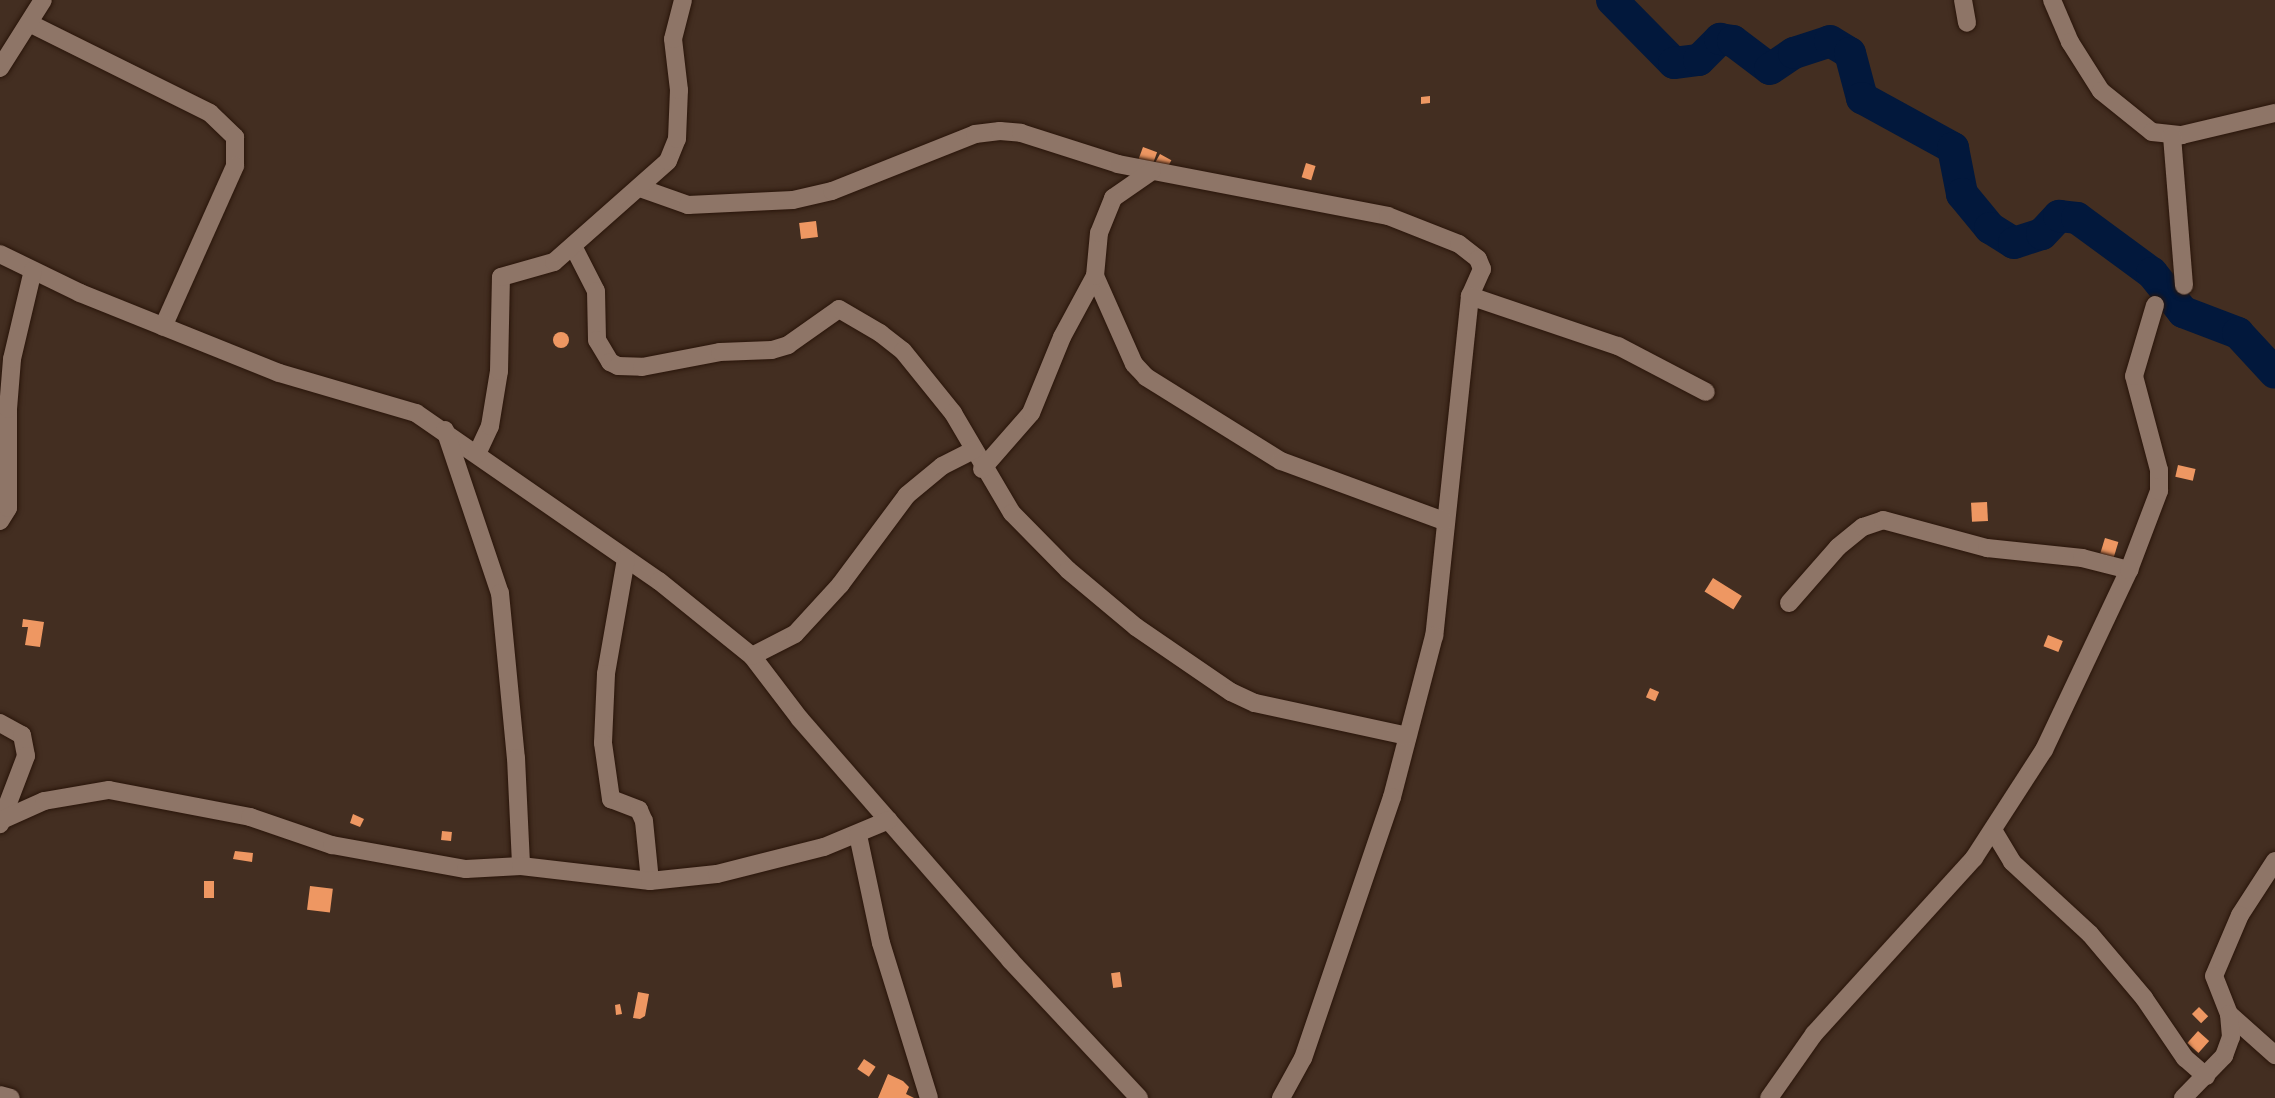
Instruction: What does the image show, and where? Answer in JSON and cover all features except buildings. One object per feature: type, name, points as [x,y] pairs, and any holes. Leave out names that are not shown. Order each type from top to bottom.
[{"type":"street","points":[[0,68],[43,0]]},
{"type":"street","points":[[477,454],[490,426],[499,371],[501,276],[554,262],[668,161],[677,139],[679,90],[673,39],[683,0]]},
{"type":"street","points":[[1963,0],[1967,23]]},
{"type":"street","points":[[2052,0],[2070,42],[2101,91],[2133,120],[2152,132],[2172,136],[2275,113]]},
{"type":"street","points":[[29,23],[210,113],[235,137],[235,166],[163,327]]},
{"type":"street","points":[[639,188],[688,205],[793,200],[832,191],[975,134],[1000,131],[1021,133],[1152,171],[1309,199],[1427,230],[1478,259],[1482,269],[1470,296],[1444,521],[1434,636],[1392,797],[1303,1058],[1280,1098]]},
{"type":"street","points":[[2172,136],[2184,286]]},
{"type":"street","points":[[982,469],[1031,414],[1062,337],[1095,276],[1099,233],[1113,198],[1152,171]]},
{"type":"street","points":[[573,247],[596,291],[597,340],[610,362],[642,367],[720,352],[772,351],[788,345],[839,309],[903,351],[953,413],[982,469],[1012,513],[1068,570],[1136,627],[1231,692],[1255,703],[1407,736]]},
{"type":"street","points":[[0,254],[163,327],[278,373],[383,401],[445,430],[626,559],[752,656],[800,719],[1010,960],[1139,1098]]},
{"type":"street","points":[[0,521],[8,508],[8,408],[12,359],[33,270]]},
{"type":"street","points":[[1095,276],[1134,364],[1146,377],[1281,461],[1444,521]]},
{"type":"street","points":[[1470,296],[1618,346],[1706,392]]},
{"type":"street","points":[[1769,1098],[1814,1034],[1936,902],[1993,830],[2044,750],[2129,570],[2159,491],[2160,470],[2134,376],[2155,305]]},
{"type":"street","points":[[445,430],[500,593],[521,866]]},
{"type":"street","points":[[752,656],[795,634],[840,584],[907,495],[942,466],[974,450]]},
{"type":"street","points":[[1789,603],[1838,547],[1863,527],[1883,520],[1987,548],[2082,558],[2129,570]]},
{"type":"street","points":[[626,559],[606,674],[603,743],[611,799],[639,810],[644,821],[650,881]]},
{"type":"street","points":[[0,723],[22,735],[26,756],[2,822]]},
{"type":"street","points":[[2,822],[44,802],[109,790],[250,817],[332,845],[397,858],[466,869],[521,866],[650,881],[718,874],[859,835],[889,820]]},
{"type":"street","points":[[1993,830],[2012,862],[2090,934],[2144,998],[2185,1058],[2206,1076]]},
{"type":"street","points":[[859,835],[881,943],[929,1098]]},
{"type":"street","points":[[2183,1098],[2206,1076],[2228,1046],[2229,1014],[2216,972],[2239,915],[2275,860]]},
{"type":"street","points":[[2229,1014],[2275,1055]]},
{"type":"waterway","points":[[1612,0],[1674,63],[1699,60],[1720,39],[1733,41],[1770,69],[1794,53],[1830,41],[1850,53],[1862,98],[1953,148],[1962,194],[1990,228],[2014,243],[2042,234],[2059,216],[2077,218],[2152,273],[2183,312],[2238,333],[2275,373]]}]
